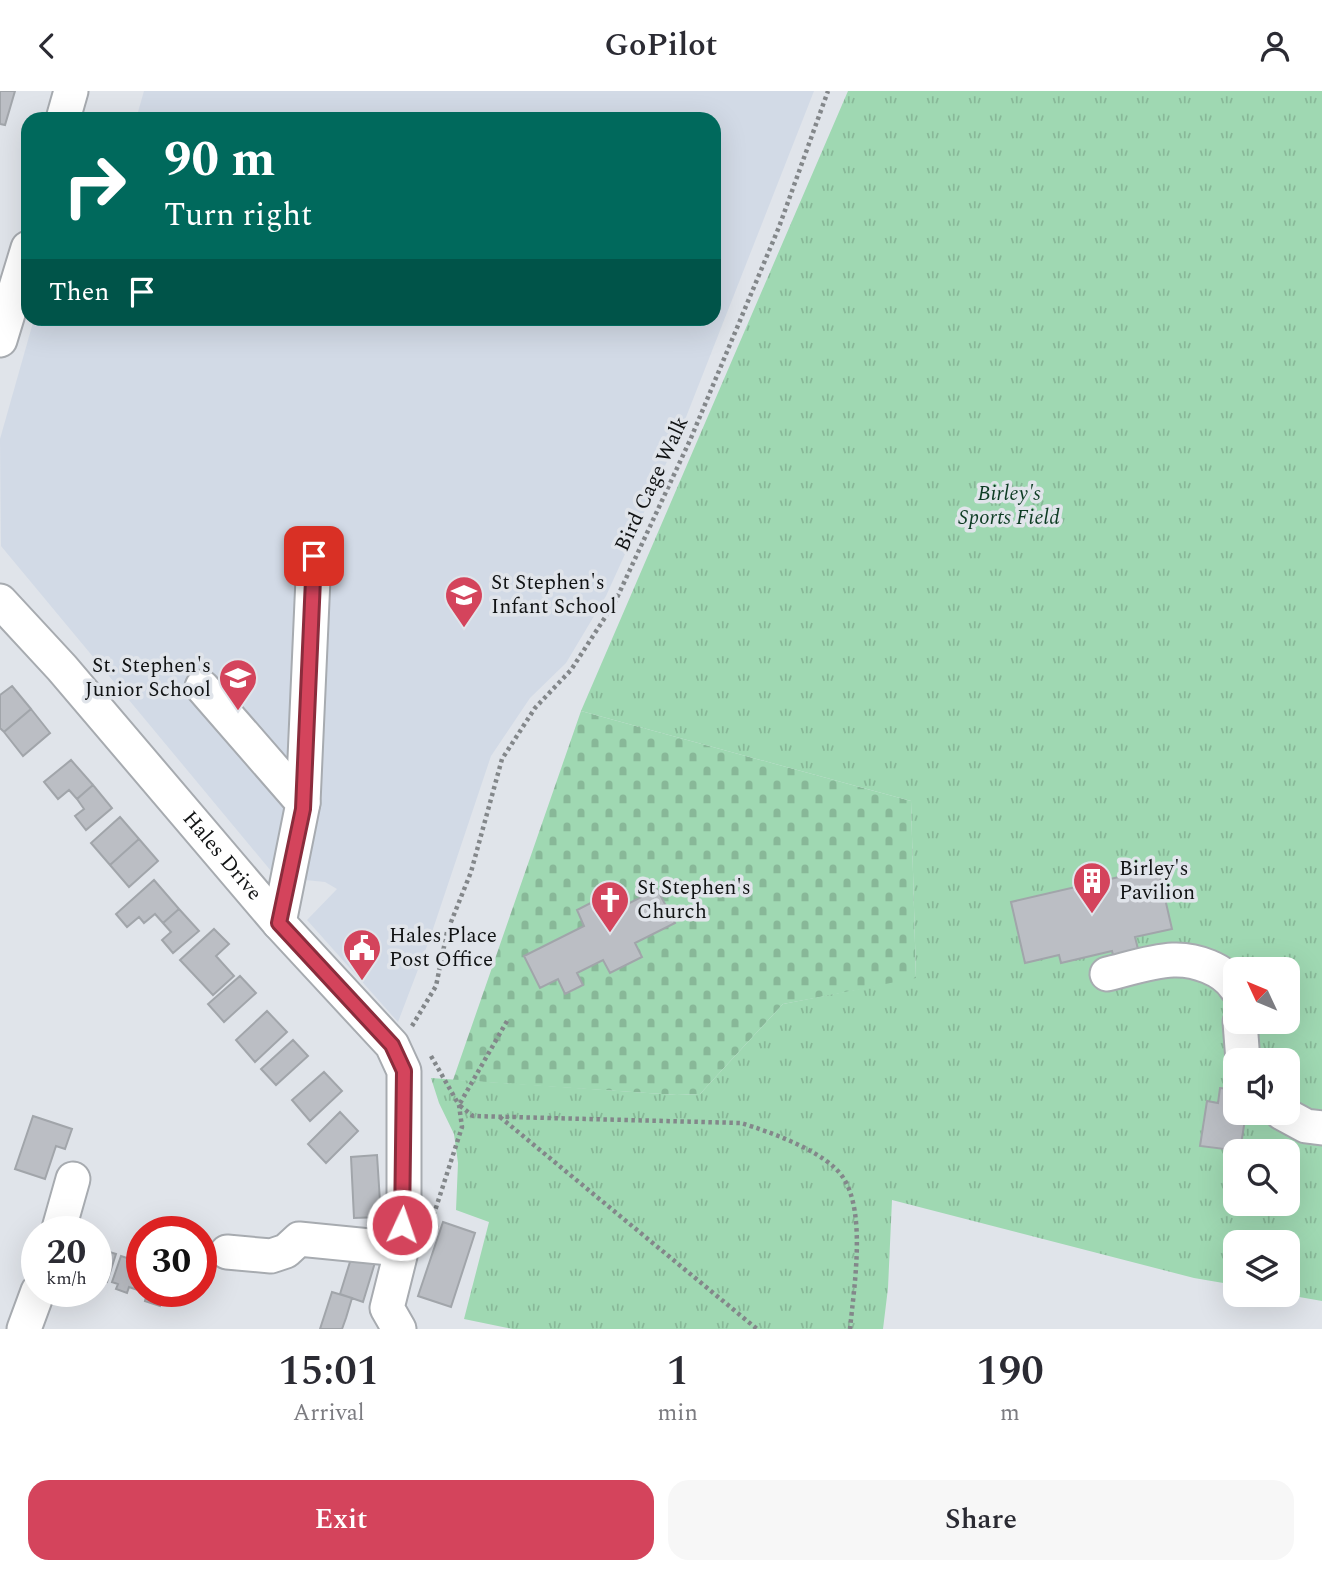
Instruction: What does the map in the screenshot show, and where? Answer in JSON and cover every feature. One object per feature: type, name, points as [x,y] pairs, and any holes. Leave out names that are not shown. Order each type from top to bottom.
[{"type":"street","points":[[65,112],[71,91]]},
{"type":"street","points":[[0,340],[21,271]]},
{"type":"street","points":[[279,923],[303,803],[314,556]]},
{"type":"street","name":"Hales Drive","points":[[0,601],[62,668],[279,923],[399,1055],[404,1071],[405,1095],[404,1200],[400,1249],[387,1308],[399,1329]]},
{"type":"street","points":[[201,687],[303,803]]},
{"type":"street","points":[[1107,974],[1173,960],[1201,964],[1223,974]]},
{"type":"street","points":[[1300,1123],[1322,1128]]},
{"type":"street","points":[[63,1216],[73,1179]]},
{"type":"street","points":[[227,1252],[271,1256],[286,1251],[299,1239],[400,1249]]},
{"type":"street","points":[[24,1329],[32,1307]]},
{"type":"path","name":"Bird Cage Walk","points":[[413,1025],[436,986],[447,932],[471,872],[502,759],[535,708],[571,670],[615,602],[691,438],[769,252],[828,91]]},
{"type":"path","points":[[507,1021],[458,1105],[473,1116],[741,1123],[816,1153],[843,1177],[856,1211],[850,1329]]},
{"type":"path","points":[[499,1117],[757,1329]]},
{"type":"shaded area","points":[[144,91],[814,91],[679,435],[606,596],[566,663],[530,698],[491,756],[430,938],[398,1022],[307,920],[337,889],[325,882],[276,877],[1,546],[0,439],[32,326],[721,326],[721,112],[138,112]]},
{"type":"green space","name":"Birley's Sports Field","points":[[848,91],[1322,91],[1322,1301],[1300,1297],[1300,1230],[1223,1230],[1223,1283],[1194,1278],[892,1200],[888,1288],[883,1329],[513,1329],[464,1319],[489,1222],[456,1210],[458,1163],[454,1134],[431,1078],[677,1095],[700,1094],[783,1004],[916,978],[911,801],[581,711]]},
{"type":"green space","points":[[581,711],[911,801],[916,979],[783,1004],[700,1094],[677,1095],[453,1080]],"holes":[[[658,890],[674,923],[635,943],[642,957],[610,973],[603,960],[577,973],[583,985],[566,994],[558,979],[540,988],[524,956],[584,926],[577,910],[608,895],[616,910]]]},
{"type":"building","points":[[0,91],[15,91],[5,125],[0,124]]},
{"type":"building","points":[[12,686],[31,709],[4,732],[0,728],[0,695]]},
{"type":"building","points":[[31,709],[50,733],[23,756],[4,732]]},
{"type":"building","points":[[71,760],[93,785],[77,799],[69,790],[58,799],[44,782]]},
{"type":"building","points":[[93,785],[112,808],[86,830],[75,816],[84,809],[77,799]]},
{"type":"building","points":[[120,817],[139,839],[110,865],[91,843]]},
{"type":"building","points":[[139,839],[158,861],[129,887],[110,865]]},
{"type":"building","name":"Birley's Pavilion","points":[[1158,868],[1172,929],[1135,937],[1141,961],[1116,967],[1112,951],[1061,963],[1059,955],[1025,963],[1011,902]]},
{"type":"building","points":[[154,880],[179,909],[163,923],[155,914],[144,923],[139,917],[127,927],[116,914]]},
{"type":"building","name":"St Stephen's Church","points":[[657,889],[675,923],[635,943],[642,957],[610,973],[603,960],[577,973],[583,985],[565,994],[558,979],[540,988],[524,956],[584,926],[577,910],[608,894],[616,910]]},
{"type":"building","points":[[179,909],[199,931],[173,953],[162,940],[171,932],[163,923]]},
{"type":"building","points":[[214,929],[229,944],[216,956],[234,976],[213,995],[180,960]]},
{"type":"building","points":[[240,976],[256,993],[224,1022],[208,1004]]},
{"type":"building","points":[[267,1011],[287,1032],[255,1062],[236,1040]]},
{"type":"building","points":[[293,1040],[308,1056],[276,1085],[261,1069]]},
{"type":"building","points":[[324,1072],[342,1091],[310,1121],[292,1100]]},
{"type":"building","points":[[1220,1088],[1223,1088],[1223,1125],[1244,1125],[1242,1139],[1223,1139],[1223,1149],[1200,1146],[1207,1101],[1218,1103]]},
{"type":"building","points":[[340,1112],[358,1131],[326,1163],[308,1144]]},
{"type":"building","points":[[33,1116],[72,1129],[65,1149],[56,1146],[45,1179],[15,1169]]},
{"type":"building","points":[[377,1155],[381,1217],[354,1218],[351,1157]]},
{"type":"building","points":[[443,1222],[475,1233],[451,1307],[418,1296]]},
{"type":"building","points":[[354,1249],[377,1256],[363,1302],[340,1294]]},
{"type":"building","points":[[121,1256],[126,1258],[126,1293],[116,1289],[118,1284],[112,1282]]},
{"type":"building","points":[[332,1292],[352,1298],[346,1318],[342,1329],[320,1329]]},
{"type":"place","name":"St Stephen's Infant School","points":[[464,629]]},
{"type":"place","name":"St. Stephen's Junior School","points":[[238,712]]},
{"type":"place","name":"Birley's Pavilion","points":[[1092,915]]},
{"type":"place","name":"St Stephen's Church","points":[[610,934]]},
{"type":"place","name":"Hales Place Post Office","points":[[362,982]]},
{"type":"route","points":[[314,556],[303,758],[303,809],[279,923],[399,1055],[404,1071],[405,1095],[402,1225]]}]
